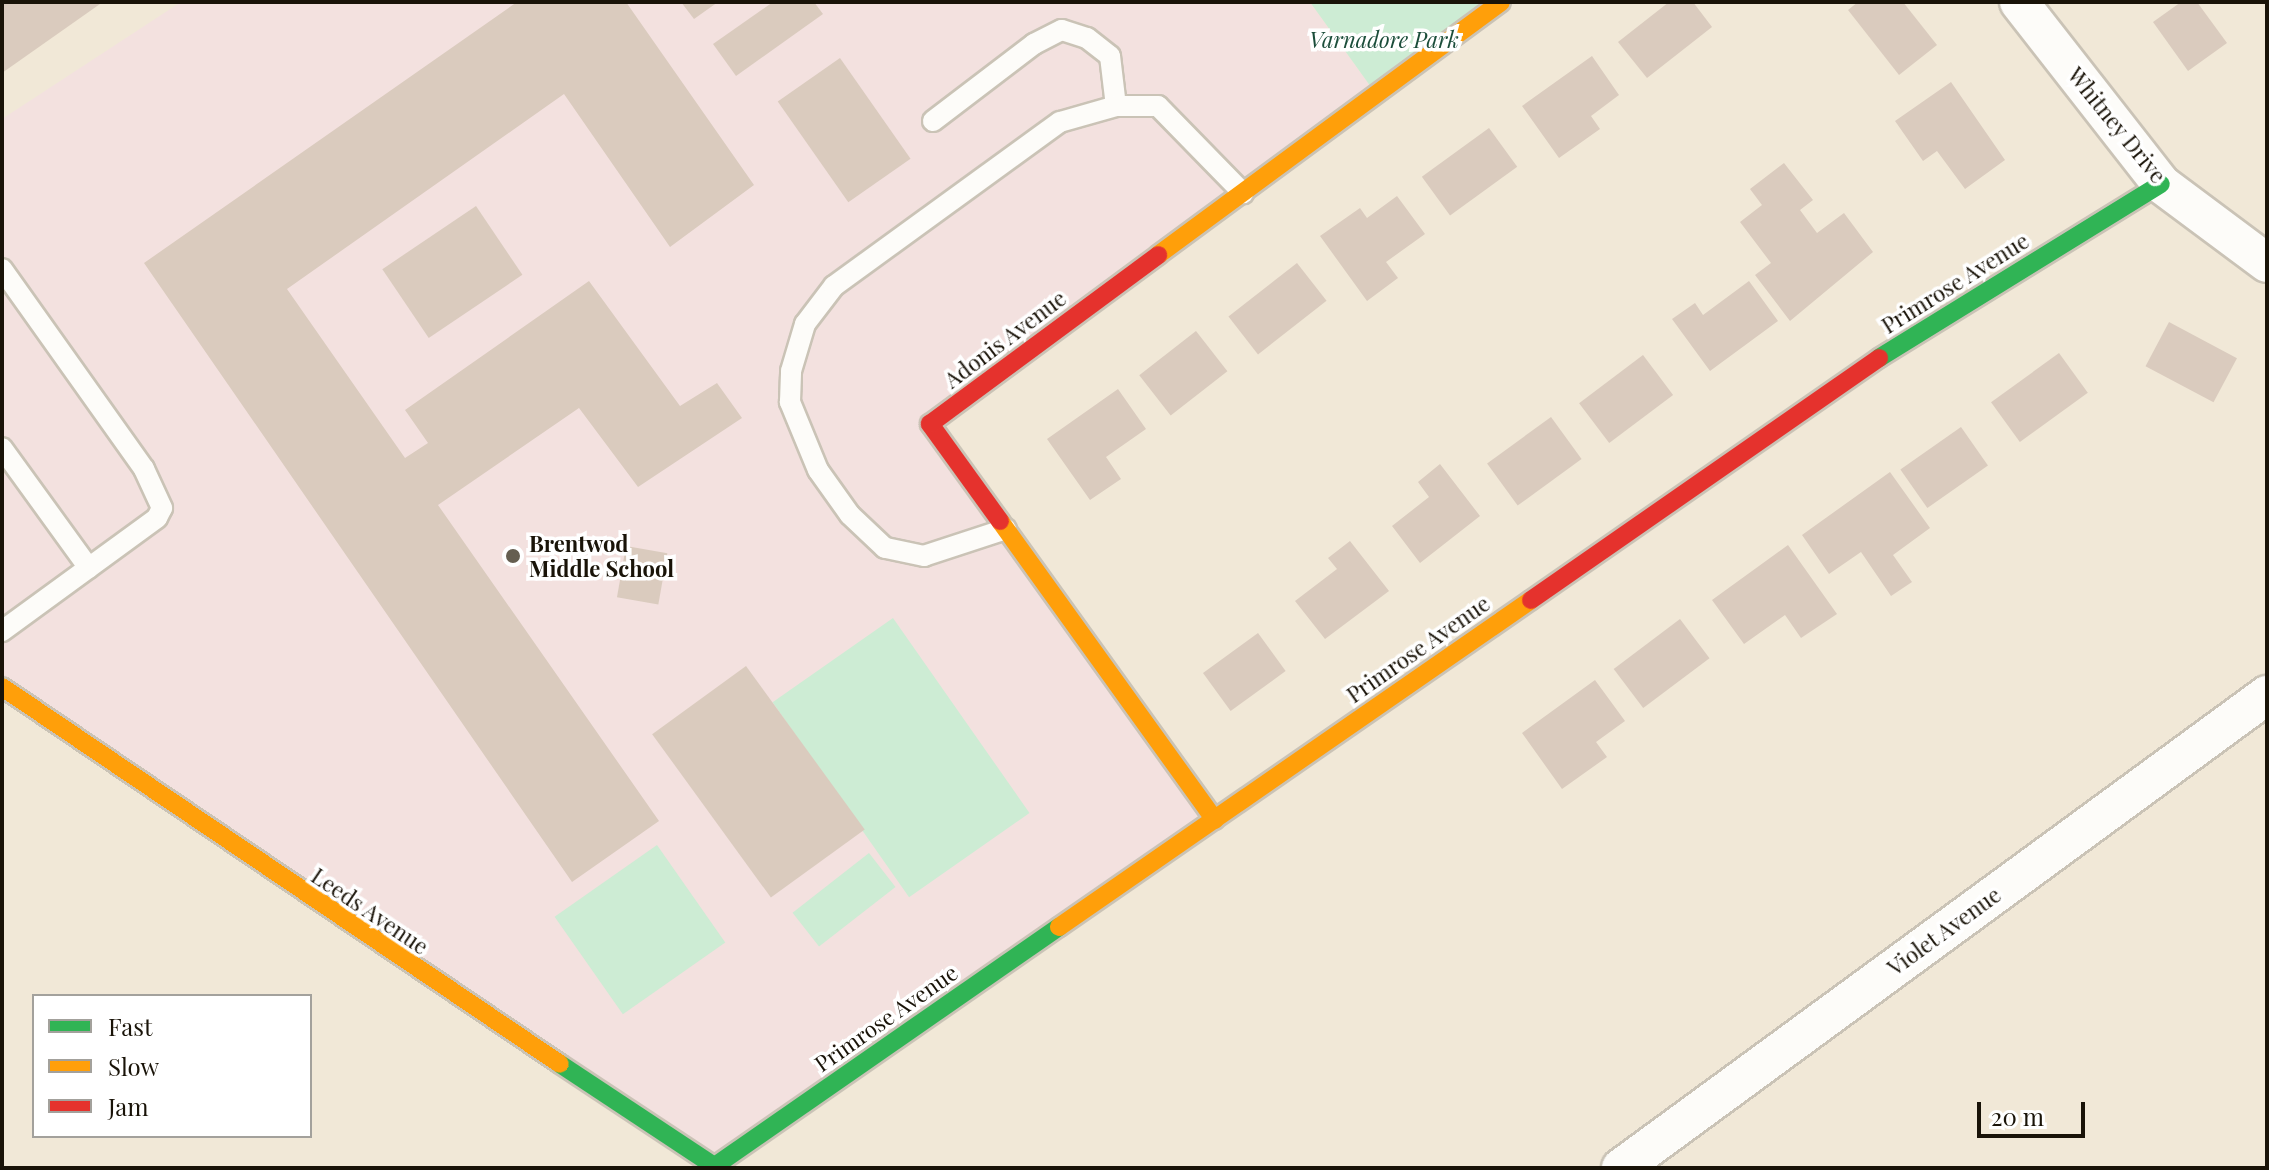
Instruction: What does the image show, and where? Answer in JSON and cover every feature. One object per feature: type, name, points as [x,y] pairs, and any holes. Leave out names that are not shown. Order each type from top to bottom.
[{"type":"street","name":"Adonis Avenue","points":[[1215,820],[930,424],[1501,2]]},
{"type":"street","name":"Whitney Drive","points":[[2019,2],[2161,184],[2267,263]]},
{"type":"street","name":"Primrose Avenue","points":[[714,1167],[1879,358],[2161,184]]},
{"type":"street","name":"Leeds Avenue","points":[[2,687],[315,903],[714,1167]]},
{"type":"street","name":"Violet Avenue","points":[[1621,1168],[2267,695]]},
{"type":"lane","points":[[933,121],[1034,44],[1062,30],[1087,38],[1110,56],[1116,106]]},
{"type":"lane","points":[[1006,529],[924,556],[885,548],[850,515],[818,470],[790,402],[791,371],[805,324],[834,286],[1060,122],[1116,106],[1158,106],[1243,193]]},
{"type":"lane","points":[[2,269],[160,494],[157,518],[2,631]]},
{"type":"lane","points":[[2,448],[89,568]]},
{"type":"shaded area","name":"Brentwod Middle School","points":[[181,2],[1310,2],[1376,94],[931,424],[1215,820],[713,1166],[2,687],[2,119]]},
{"type":"green space","name":"Varnadore Park","points":[[1310,2],[1501,2],[1376,94]]},
{"type":"green space","points":[[893,618],[1030,813],[909,897],[773,702]]},
{"type":"green space","points":[[657,845],[725,942],[623,1014],[555,917]]},
{"type":"green space","points":[[869,853],[895,887],[819,947],[793,913]]},
{"type":"building","points":[[2,2],[98,2],[100,4],[2,73]]},
{"type":"building","points":[[517,2],[626,2],[754,185],[670,247],[564,94],[287,289],[405,458],[428,443],[405,410],[589,281],[680,406],[717,383],[742,418],[638,487],[579,408],[438,505],[659,821],[572,882],[144,263]]},
{"type":"building","points":[[681,2],[718,2],[694,19]]},
{"type":"building","points":[[773,2],[814,2],[823,14],[736,76],[713,44]]},
{"type":"building","points":[[1669,2],[1693,2],[1712,27],[1647,78],[1618,42]]},
{"type":"building","points":[[1858,2],[1903,2],[1937,45],[1899,75],[1848,10]]},
{"type":"building","points":[[2181,2],[2197,2],[2227,43],[2188,71],[2153,22]]},
{"type":"building","points":[[1592,56],[1619,95],[1591,116],[1600,129],[1559,158],[1522,106]]},
{"type":"building","points":[[840,58],[911,159],[848,202],[778,102]]},
{"type":"building","points":[[1951,82],[2005,160],[1965,189],[1937,151],[1923,161],[1895,121]]},
{"type":"building","points":[[1489,128],[1517,167],[1450,216],[1422,177]]},
{"type":"building","points":[[1784,163],[1813,200],[1800,210],[1817,233],[1844,213],[1873,252],[1790,321],[1755,275],[1771,263],[1740,222],[1762,205],[1750,189]]},
{"type":"building","points":[[1397,196],[1425,234],[1386,262],[1398,278],[1367,301],[1320,236],[1360,208],[1367,218]]},
{"type":"building","points":[[476,206],[522,275],[429,338],[382,269]]},
{"type":"building","points":[[1297,263],[1327,301],[1258,354],[1228,317]]},
{"type":"building","points":[[1749,281],[1778,321],[1710,371],[1672,319],[1695,303],[1703,315]]},
{"type":"building","points":[[2169,322],[2237,358],[2214,402],[2146,366]]},
{"type":"building","points":[[1196,331],[1227,371],[1171,416],[1139,375]]},
{"type":"building","points":[[2059,353],[2088,393],[2020,442],[1991,402]]},
{"type":"building","points":[[1643,355],[1673,395],[1609,443],[1579,403]]},
{"type":"building","points":[[1118,389],[1146,429],[1106,457],[1121,479],[1090,500],[1047,439]]},
{"type":"building","points":[[1551,417],[1582,459],[1518,506],[1487,463]]},
{"type":"building","points":[[1961,427],[1988,466],[1927,508],[1900,469]]},
{"type":"building","points":[[1440,464],[1480,516],[1420,563],[1392,526],[1429,497],[1418,482]]},
{"type":"building","points":[[1890,472],[1930,528],[1893,555],[1912,582],[1891,596],[1861,552],[1829,574],[1802,535]]},
{"type":"building","points":[[1350,541],[1389,591],[1325,639],[1295,601],[1337,569],[1328,558]]},
{"type":"building","points":[[1788,545],[1837,614],[1801,638],[1785,615],[1744,644],[1712,600]]},
{"type":"building","points":[[626,546],[667,553],[658,605],[617,597]]},
{"type":"building","points":[[1680,619],[1709,658],[1643,708],[1614,669]]},
{"type":"building","points":[[1258,633],[1286,671],[1231,711],[1203,673]]},
{"type":"building","points":[[746,666],[865,829],[771,898],[652,734]]},
{"type":"building","points":[[1595,680],[1625,721],[1596,742],[1607,757],[1562,789],[1522,733]]},
{"type":"traffic: fast","points":[[1879,358],[2161,184]]},
{"type":"traffic: fast","points":[[712,1168],[1059,927]]},
{"type":"traffic: fast","points":[[560,1064],[717,1168]]},
{"type":"traffic: slow","points":[[1158,255],[1501,2]]},
{"type":"traffic: slow","points":[[1000,521],[1215,820]]},
{"type":"traffic: slow","points":[[1059,927],[1531,600]]},
{"type":"traffic: slow","points":[[2,687],[560,1064]]},
{"type":"traffic: jam","points":[[1000,521],[930,424],[1158,255]]},
{"type":"traffic: jam","points":[[1531,600],[1879,358]]},
{"type":"place","name":"Brentwod Middle School","points":[[513,556]]}]
